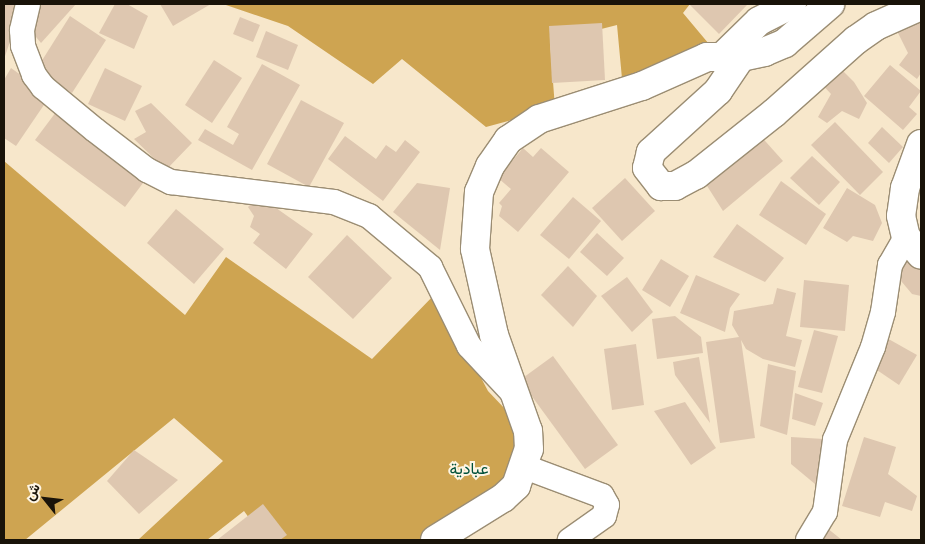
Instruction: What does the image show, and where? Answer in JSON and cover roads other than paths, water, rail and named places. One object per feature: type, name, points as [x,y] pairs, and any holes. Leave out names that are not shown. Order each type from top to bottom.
[{"type":"main road","points":[[792,4],[765,12],[732,57],[713,96],[651,152],[647,168],[661,186],[675,186],[696,175],[774,113],[856,40],[876,26],[921,6]]},
{"type":"main road","points":[[435,540],[503,498],[516,486],[525,467],[528,431],[489,318],[475,249],[479,192],[490,166],[508,140],[539,119],[642,86],[707,57],[732,57],[785,43],[830,4]]},
{"type":"main road","points":[[914,246],[902,201],[921,144]]},
{"type":"street","points":[[28,4],[22,30],[23,46],[34,75],[43,87],[94,130],[147,170],[171,182],[334,202],[369,216],[430,267],[469,346],[515,394]]},
{"type":"street","points":[[808,540],[826,512],[835,440],[873,347],[883,312],[890,265],[914,246]]},
{"type":"street","points":[[525,467],[602,496],[607,504],[604,516],[570,540]]},
{"type":"district","name":"عبادية","points":[[469,469]]}]
